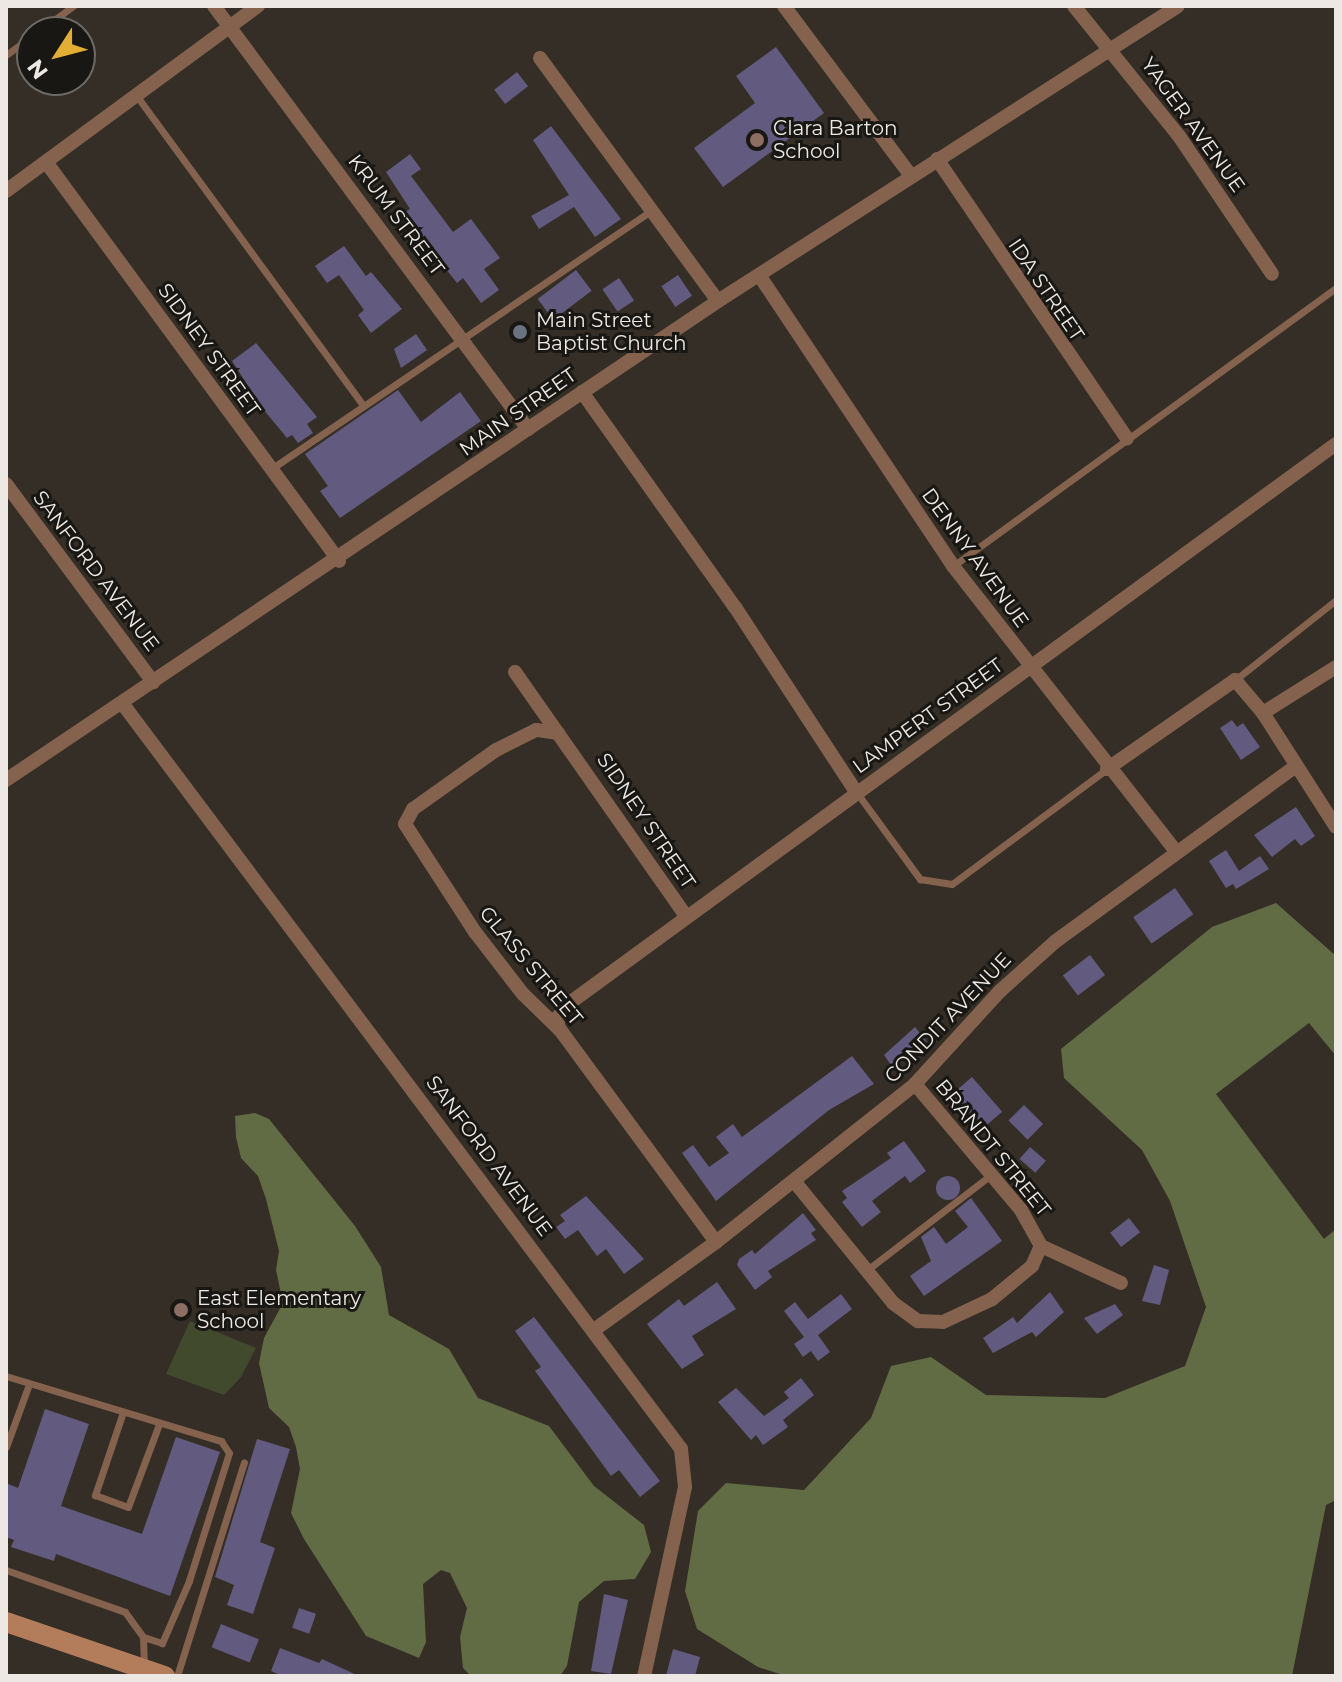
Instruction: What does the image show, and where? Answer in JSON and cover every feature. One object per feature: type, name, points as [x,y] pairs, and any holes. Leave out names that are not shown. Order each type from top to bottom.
[{"type":"main road","points":[[6,1622],[165,1676]]},
{"type":"street","name":"KRUM STREET","points":[[214,6],[528,429]]},
{"type":"street","points":[[6,191],[258,6]]},
{"type":"street","points":[[784,6],[911,176]]},
{"type":"street","name":"YAGER AVENUE","points":[[1074,6],[1107,51],[1124,63],[1170,124],[1272,274]]},
{"type":"street","name":"MAIN STREET","points":[[6,780],[339,561],[718,301],[1178,6]]},
{"type":"street","points":[[540,58],[718,301]]},
{"type":"street","name":"IDA STREET","points":[[937,159],[1127,439]]},
{"type":"street","name":"SIDNEY STREET","points":[[46,162],[339,561]]},
{"type":"street","name":"DENNY AVENUE","points":[[759,275],[953,566],[1107,769],[1176,851]]},
{"type":"street","points":[[582,392],[735,607],[856,792]]},
{"type":"street","name":"LAMPERT STREET","points":[[559,1029],[561,1010],[1336,444]]},
{"type":"street","name":"SANFORD AVENUE","points":[[6,484],[153,682]]},
{"type":"street","points":[[1263,713],[1336,667]]},
{"type":"street","name":"SIDNEY STREET","points":[[515,672],[686,916]]},
{"type":"street","points":[[1107,769],[1235,680],[1263,713],[1336,827]]},
{"type":"street","name":"SANFORD AVENUE","points":[[122,703],[675,1440],[686,1467],[644,1676]]},
{"type":"street","name":"GLASS STREET","points":[[558,733],[536,730],[496,750],[413,809],[405,824],[475,932],[523,994],[559,1029],[716,1242]]},
{"type":"street","name":"CONDIT AVENUE","points":[[594,1330],[716,1242],[915,1084],[1027,965],[1176,851],[1295,767]]},
{"type":"street","name":"BRANDT STREET","points":[[915,1084],[1021,1210],[1041,1246],[1121,1283]]},
{"type":"street","points":[[794,1181],[866,1271],[907,1315],[943,1322],[964,1316],[1003,1291],[1032,1266],[1041,1246]]},
{"type":"lane","points":[[136,95],[363,405]]},
{"type":"lane","points":[[271,469],[652,210]]},
{"type":"lane","points":[[953,566],[1336,288]]},
{"type":"lane","points":[[1235,680],[1336,600]]},
{"type":"lane","points":[[856,792],[920,879],[952,884],[1107,769]]},
{"type":"lane","points":[[866,1271],[992,1175]]},
{"type":"lane","points":[[6,1376],[221,1441],[229,1453],[189,1581],[162,1643],[143,1637]]},
{"type":"lane","points":[[6,1447],[29,1384]]},
{"type":"lane","points":[[123,1412],[95,1495],[128,1507],[159,1424]]},
{"type":"lane","points":[[177,1676],[244,1462]]},
{"type":"lane","points":[[6,1570],[125,1612],[143,1637],[144,1669]]},
{"type":"green space","points":[[1276,903],[1336,956],[1336,1056],[1309,1023],[1216,1094],[1324,1239],[1336,1229],[1336,1500],[1326,1505],[1292,1676],[786,1676],[758,1667],[697,1629],[685,1591],[698,1511],[726,1483],[804,1490],[871,1418],[891,1366],[931,1357],[986,1395],[1105,1398],[1185,1366],[1206,1307],[1170,1201],[1142,1150],[1064,1078],[1061,1049],[1212,927]]},
{"type":"green space","points":[[255,1113],[269,1119],[355,1226],[381,1267],[389,1315],[449,1349],[478,1398],[549,1426],[594,1486],[644,1525],[651,1552],[635,1579],[604,1581],[579,1602],[567,1666],[560,1676],[471,1676],[463,1668],[460,1637],[467,1608],[450,1573],[441,1570],[423,1584],[426,1642],[419,1658],[366,1636],[304,1539],[291,1513],[300,1469],[296,1447],[289,1427],[269,1408],[259,1363],[264,1338],[283,1303],[276,1270],[279,1251],[266,1199],[258,1176],[241,1158],[236,1137],[235,1116]]},
{"type":"green space","points":[[190,1321],[256,1348],[241,1377],[224,1395],[166,1374]]},
{"type":"building","points":[[776,47],[824,113],[723,187],[694,148],[755,103],[736,76]]},
{"type":"building","points":[[517,72],[528,86],[505,104],[494,90]]},
{"type":"building","points":[[551,126],[621,219],[595,237],[574,207],[539,229],[531,216],[569,195],[533,140]]},
{"type":"building","points":[[410,154],[421,169],[411,176],[453,232],[471,219],[500,258],[484,269],[499,290],[481,303],[463,278],[457,283],[405,212],[410,209],[386,172]]},
{"type":"building","points":[[344,246],[366,276],[371,272],[402,309],[371,333],[358,315],[364,310],[339,275],[327,283],[315,266]]},
{"type":"building","points":[[576,270],[592,291],[553,320],[538,299]]},
{"type":"building","points":[[678,275],[692,296],[675,307],[661,286]]},
{"type":"building","points":[[619,278],[634,300],[618,312],[602,289]]},
{"type":"building","points":[[416,334],[427,350],[401,368],[394,349]]},
{"type":"building","points":[[256,343],[317,417],[307,424],[313,433],[298,443],[292,435],[287,438],[263,409],[232,361]]},
{"type":"building","points":[[398,390],[421,422],[460,392],[481,421],[340,518],[320,491],[328,486],[305,454]]},
{"type":"building","points":[[1232,720],[1237,727],[1243,723],[1260,747],[1241,760],[1220,728]]},
{"type":"building","points":[[1296,807],[1315,836],[1301,846],[1295,839],[1272,857],[1254,835]]},
{"type":"building","points":[[1226,850],[1239,871],[1260,856],[1269,869],[1236,889],[1233,884],[1226,888],[1209,861]]},
{"type":"building","points":[[1175,888],[1193,914],[1152,943],[1133,917]]},
{"type":"building","points":[[1090,955],[1105,975],[1078,995],[1063,975]]},
{"type":"building","points":[[915,1027],[927,1042],[893,1068],[884,1055]]},
{"type":"building","points":[[852,1056],[874,1084],[829,1110],[716,1201],[682,1153],[693,1145],[709,1167],[729,1153],[716,1137],[733,1124],[742,1137]]},
{"type":"building","points":[[972,1077],[1002,1112],[981,1130],[951,1095]]},
{"type":"building","points":[[1024,1105],[1043,1124],[1028,1140],[1008,1121]]},
{"type":"building","points":[[904,1141],[926,1171],[910,1183],[905,1176],[872,1201],[881,1212],[862,1227],[842,1202],[847,1198],[842,1191],[891,1158],[887,1153]]},
{"type":"building","points":[[1030,1147],[1046,1161],[1035,1173],[1020,1159]]},
{"type":"building","points":[[948,1176],[959,1183],[960,1188],[953,1199],[948,1200],[937,1193],[936,1188],[943,1177]]},
{"type":"building","points":[[586,1196],[644,1259],[624,1274],[606,1249],[597,1256],[578,1230],[565,1239],[556,1227],[565,1221],[560,1215]]},
{"type":"building","points":[[971,1198],[1002,1241],[924,1296],[910,1276],[931,1261],[921,1237],[934,1227],[946,1244],[968,1227],[955,1211]]},
{"type":"building","points":[[803,1213],[816,1230],[811,1233],[816,1240],[768,1271],[772,1277],[755,1290],[737,1265],[739,1259],[752,1250],[755,1254]]},
{"type":"building","points":[[1129,1218],[1140,1232],[1121,1247],[1110,1233]]},
{"type":"building","points":[[1154,1265],[1169,1270],[1160,1305],[1142,1301]]},
{"type":"building","points":[[717,1282],[736,1309],[692,1336],[704,1355],[682,1369],[647,1324],[679,1299],[684,1306]]},
{"type":"building","points":[[1050,1292],[1064,1312],[1036,1337],[1032,1332],[993,1353],[983,1338],[1013,1317],[1017,1323]]},
{"type":"building","points":[[841,1294],[852,1309],[818,1335],[830,1352],[818,1361],[811,1351],[803,1357],[794,1344],[804,1337],[784,1311],[795,1302],[808,1319]]},
{"type":"building","points":[[1115,1304],[1123,1315],[1097,1334],[1084,1318]]},
{"type":"building","points":[[534,1317],[660,1481],[640,1497],[619,1470],[611,1476],[535,1371],[541,1367],[515,1331]]},
{"type":"building","points":[[801,1378],[814,1395],[783,1420],[788,1427],[763,1445],[756,1435],[751,1440],[718,1402],[736,1388],[764,1416],[789,1398],[784,1392]]},
{"type":"building","points":[[45,1409],[89,1424],[61,1506],[142,1534],[176,1437],[220,1452],[170,1596],[56,1554],[54,1561],[11,1547],[14,1540],[6,1537],[6,1483],[18,1488]]},
{"type":"building","points":[[257,1439],[290,1449],[260,1542],[275,1548],[253,1614],[227,1605],[234,1585],[215,1577]]},
{"type":"building","points":[[604,1594],[628,1600],[611,1674],[591,1671]]},
{"type":"building","points":[[299,1608],[316,1614],[309,1634],[292,1628]]},
{"type":"building","points":[[221,1624],[259,1639],[250,1663],[212,1647]]},
{"type":"building","points":[[280,1648],[319,1663],[322,1659],[359,1676],[282,1676],[271,1671]]},
{"type":"building","points":[[673,1649],[700,1657],[695,1676],[666,1676]]},
{"type":"place","name":"Clara Barton School","points":[[757,140]]},
{"type":"place","name":"Main Street Baptist Church","points":[[520,332]]},
{"type":"place","name":"East Elementary School","points":[[181,1310]]}]
